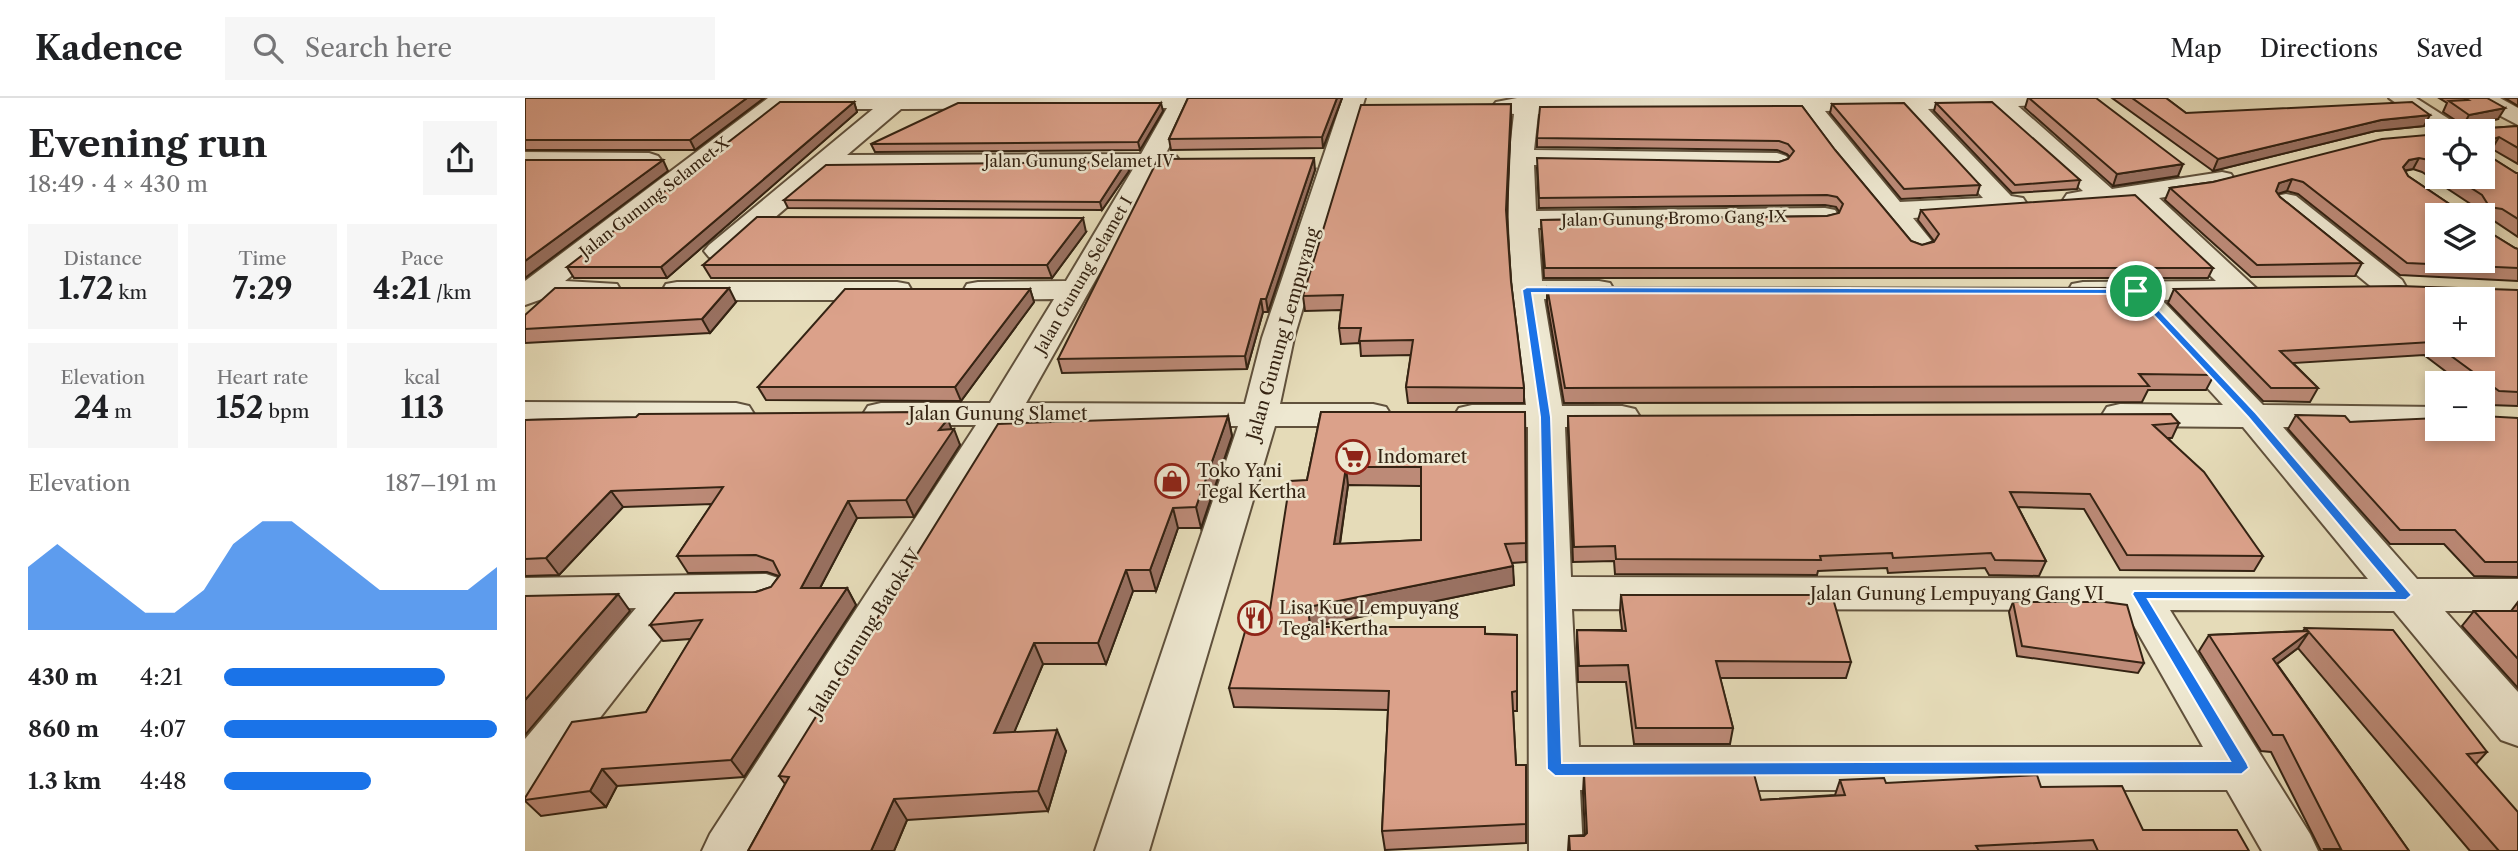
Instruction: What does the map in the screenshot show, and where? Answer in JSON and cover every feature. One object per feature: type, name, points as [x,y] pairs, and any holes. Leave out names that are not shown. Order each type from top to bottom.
[{"type":"street","points":[[1487,107],[1528,103],[2065,98]]},
{"type":"street","points":[[2400,98],[2432,119]]},
{"type":"street","points":[[2484,98],[2512,119]]},
{"type":"street","points":[[780,100],[1183,99]]},
{"type":"street","name":"Jalan Gunung Selamet I","points":[[1001,415],[1074,290],[1103,220],[1147,161],[1183,99]]},
{"type":"street","name":"Jalan Gunung Selamet X","points":[[528,293],[780,100]]},
{"type":"street","points":[[1997,100],[2106,198]]},
{"type":"street","points":[[654,291],[755,219],[896,101]]},
{"type":"street","points":[[1907,101],[2005,205]]},
{"type":"street","points":[[1805,102],[1920,244]]},
{"type":"street","points":[[1528,103],[1521,158],[1523,220],[1527,290],[1546,417],[1556,851]]},
{"type":"street","name":"Jalan Gunung Lempuyang","points":[[1122,851],[1260,414],[1320,159],[1361,104]]},
{"type":"street","points":[[1521,158],[1777,160]]},
{"type":"street","points":[[531,171],[572,160],[700,161]]},
{"type":"street","points":[[2176,160],[2207,183]]},
{"type":"street","name":"Jalan Gunung Selamet IV","points":[[824,163],[1187,161]]},
{"type":"street","points":[[1893,211],[2106,198],[2207,183],[2246,174]]},
{"type":"street","points":[[2053,291],[2255,289],[2139,194]]},
{"type":"street","points":[[2286,202],[2403,288],[2350,288]]},
{"type":"street","name":"Jalan Gunung Bromo Gang IX","points":[[1523,220],[1825,216]]},
{"type":"street","points":[[755,219],[796,219]]},
{"type":"street","points":[[528,293],[1074,290]]},
{"type":"street","points":[[1527,290],[1624,290]]},
{"type":"street","points":[[2136,291],[2252,415],[2518,726]]},
{"type":"street","points":[[525,413],[770,414]]},
{"type":"street","name":"Jalan Gunung Slamet","points":[[851,414],[1657,417]]},
{"type":"street","name":"Jalan Gunung Batok IV","points":[[729,851],[1001,415]]},
{"type":"street","points":[[2086,416],[2425,418]]},
{"type":"street","points":[[525,594],[766,590]]},
{"type":"street","points":[[525,776],[673,593]]},
{"type":"street","name":"Jalan Gunung Lempuyang Gang VI","points":[[1550,593],[2518,595]]},
{"type":"street","points":[[2138,594],[2291,851]]},
{"type":"street","points":[[1555,769],[2242,768]]},
{"type":"building","points":[[525,98],[747,98],[690,140],[525,140]]},
{"type":"building","points":[[1188,98],[1337,98],[1322,137],[1169,139]]},
{"type":"building","points":[[2029,98],[2096,98],[2183,164],[2117,174]]},
{"type":"building","points":[[2132,98],[2166,98],[2186,113],[2412,102],[2430,115],[2381,120],[2218,159]]},
{"type":"building","points":[[2464,98],[2487,98],[2505,108],[2469,115],[2449,101],[2468,100]]},
{"type":"building","points":[[780,102],[854,102],[661,267],[567,267]]},
{"type":"building","points":[[1992,102],[2080,180],[2015,185],[1936,103]]},
{"type":"building","points":[[958,103],[1161,103],[1138,142],[871,144]]},
{"type":"building","points":[[1904,103],[1980,185],[1904,189],[1832,104]]},
{"type":"building","points":[[1511,104],[1506,210],[1511,282],[1524,388],[1406,387],[1413,340],[1359,341],[1361,328],[1339,328],[1343,295],[1303,296],[1361,105]]},
{"type":"building","points":[[1802,106],[1911,241],[1922,245],[1934,242],[1939,234],[1921,210],[2135,195],[2213,268],[1545,268],[1541,220],[1827,216],[1839,213],[1843,204],[1837,197],[1827,195],[1539,198],[1537,158],[1779,162],[1788,159],[1794,151],[1788,144],[1779,141],[1537,138],[1540,107]]},
{"type":"building","points":[[2518,126],[2518,148],[2499,137],[2495,138],[2495,128]]},
{"type":"building","points":[[2425,135],[2425,159],[2409,160],[2403,167],[2408,176],[2448,203],[2425,203],[2425,264],[2407,263],[2303,182],[2292,179],[2279,183],[2276,191],[2280,197],[2362,263],[2257,265],[2170,188],[2213,182],[2382,139]]},
{"type":"building","points":[[1314,158],[1266,299],[1261,299],[1245,356],[1058,359],[1158,159]]},
{"type":"building","points":[[525,160],[663,160],[525,261]]},
{"type":"building","points":[[2495,160],[2518,173],[2518,219],[2495,208],[2495,203],[2487,203],[2482,195],[2473,189],[2495,189]]},
{"type":"building","points":[[1126,162],[1100,202],[784,200],[826,165]]},
{"type":"building","points":[[757,217],[1083,218],[1047,265],[703,265]]},
{"type":"building","points":[[2495,236],[2518,249],[2518,268],[2495,267]]},
{"type":"building","points":[[2399,286],[2429,287],[2425,287],[2425,342],[2280,351],[2318,388],[2271,388],[2174,289]]},
{"type":"building","points":[[1547,287],[2133,288],[2214,375],[2139,374],[2149,386],[1565,388]]},
{"type":"building","points":[[555,288],[729,288],[702,319],[525,329],[525,315]]},
{"type":"building","points":[[845,289],[1030,289],[955,387],[758,387]]},
{"type":"building","points":[[2495,289],[2518,290],[2518,392],[2499,391],[2495,388],[2495,371],[2472,371],[2453,357],[2495,357]]},
{"type":"building","points":[[934,412],[929,418],[948,419],[939,430],[954,429],[906,500],[848,501],[801,588],[847,588],[731,760],[602,769],[590,791],[525,800],[572,722],[646,712],[702,620],[650,625],[675,593],[756,592],[771,587],[780,575],[773,561],[756,555],[677,556],[723,487],[611,491],[546,558],[525,559],[525,420],[636,417],[639,414]]},
{"type":"building","points":[[1321,412],[1525,412],[1526,543],[1505,544],[1513,566],[1308,607],[1310,627],[1485,627],[1485,634],[1517,635],[1517,691],[1512,692],[1516,765],[1526,765],[1526,824],[1382,831],[1389,691],[1229,688],[1248,621],[1268,622],[1290,481],[1307,480]],"holes":[[[1346,467],[1421,467],[1421,540],[1334,544]]]},
{"type":"building","points":[[2171,414],[2179,423],[2153,425],[2204,472],[2263,556],[2127,555],[2090,494],[2010,492],[2046,561],[1995,560],[1991,553],[1893,558],[1892,553],[1820,556],[1821,560],[1616,559],[1615,546],[1574,547],[1568,416]]},
{"type":"building","points":[[2296,415],[2345,416],[2350,422],[2425,419],[2425,441],[2495,441],[2495,417],[2518,418],[2518,562],[2485,562],[2455,530],[2400,530]]},
{"type":"building","points":[[1228,416],[1196,507],[1173,508],[1150,570],[1126,570],[1098,643],[1034,643],[994,733],[1057,730],[1038,791],[894,799],[871,851],[748,851],[789,777],[779,776],[998,424]]},
{"type":"building","points":[[618,594],[525,700],[525,596]]},
{"type":"building","points":[[1621,595],[1832,595],[1851,662],[1716,661],[1733,728],[1636,728],[1628,665],[1579,666],[1577,630],[1626,631]]},
{"type":"building","points":[[2013,602],[2105,602],[2127,605],[2144,663],[2022,646]]},
{"type":"building","points":[[2474,611],[2518,611],[2518,659]]},
{"type":"building","points":[[2305,628],[2393,630],[2487,752],[2467,754],[2518,812],[2518,851],[2499,851],[2309,632],[2273,659],[2409,851],[2325,851],[2324,849],[2341,849],[2283,735],[2273,735],[2209,635],[2308,631]]},
{"type":"building","points":[[1584,774],[1754,774],[1761,800],[1845,795],[1840,780],[1884,778],[1886,783],[2037,775],[2041,787],[2122,786],[2143,830],[2237,830],[2249,851],[2098,851],[2093,840],[1976,846],[1979,851],[1570,851],[1569,836],[1584,836],[1587,833]]},
{"type":"place","name":"Indomaret","points":[[1353,457]]},
{"type":"place","name":"Toko Yani Tegal Kertha","points":[[1172,481]]},
{"type":"place","name":"Lisa Kue Lempuyang Tegal Kertha","points":[[1255,618]]},
{"type":"route","points":[[1527,290],[2136,291],[2252,415],[2406,595],[2138,594],[2242,768],[1555,769],[1546,417],[1527,290]]}]
